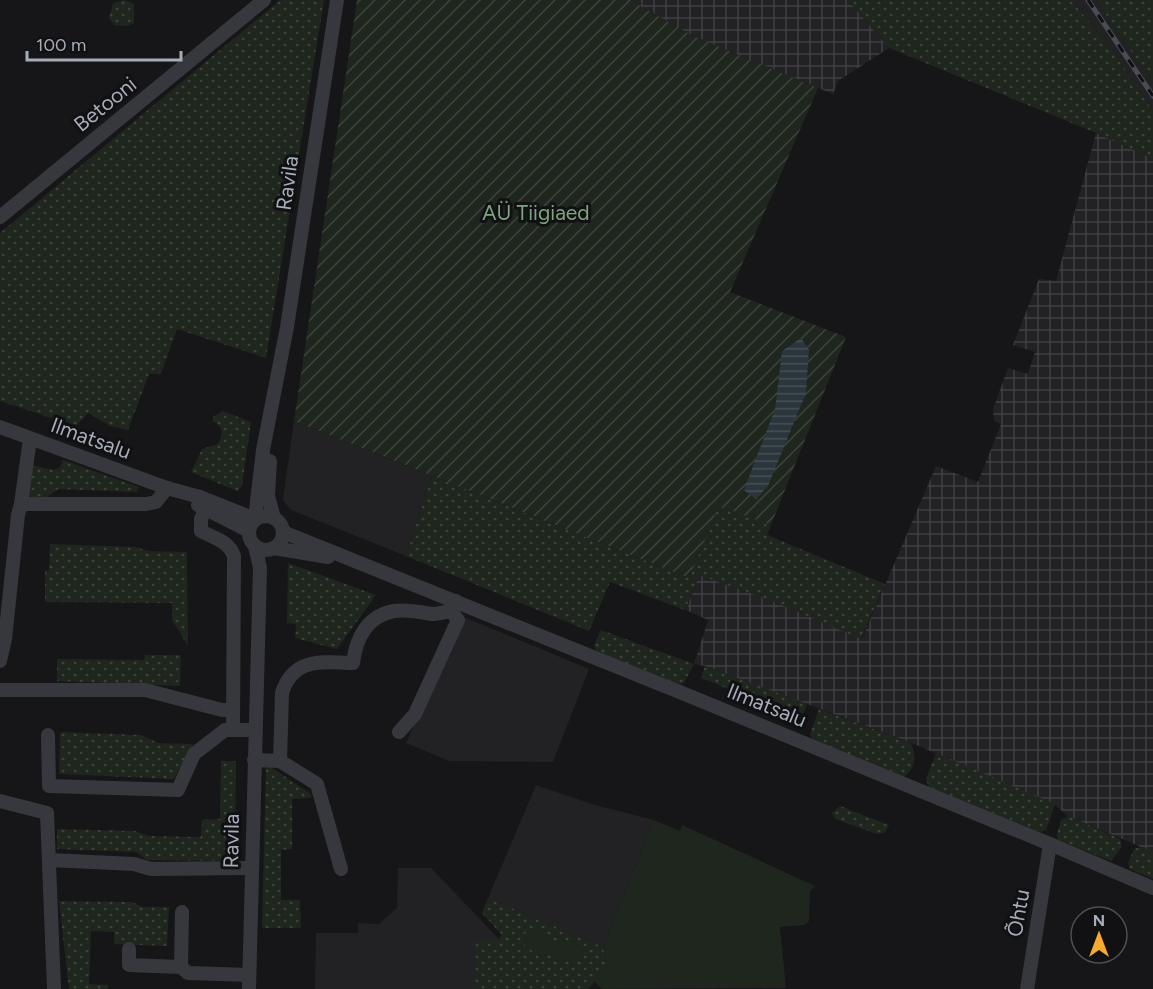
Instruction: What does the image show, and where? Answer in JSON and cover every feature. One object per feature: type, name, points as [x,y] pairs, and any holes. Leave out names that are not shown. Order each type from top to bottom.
[{"type":"street","name":"Betooni","points":[[0,218],[264,0]]},
{"type":"street","name":"Ravila","points":[[274,518],[269,501],[268,484],[280,373],[337,0]]},
{"type":"street","name":"Ravila","points":[[252,525],[263,450],[280,373]]},
{"type":"street","name":"Ilmatsalu","points":[[0,427],[167,488],[200,497],[252,525]]},
{"type":"street","points":[[0,661],[5,639],[18,515],[30,439]]},
{"type":"street","points":[[21,504],[146,504],[156,502],[167,488]]},
{"type":"street","name":"Ilmatsalu","points":[[167,488],[206,508],[252,525]]},
{"type":"street","points":[[206,508],[201,519],[201,531],[220,539],[231,548],[234,556],[233,730]]},
{"type":"street","points":[[264,516],[274,518],[283,532],[280,541],[266,548],[249,537],[252,525],[264,516]]},
{"type":"street","name":"Ilmatsalu","points":[[283,532],[363,564],[453,606],[1050,844],[1153,888]]},
{"type":"street","name":"Ravila","points":[[249,982],[259,585],[260,568],[266,548]]},
{"type":"street","name":"Ilmatsalu","points":[[266,548],[298,550],[363,564]]},
{"type":"street","points":[[234,585],[259,585]]},
{"type":"street","points":[[280,760],[282,693],[284,684],[290,676],[312,661],[353,663],[358,638],[363,629],[384,615],[394,611],[434,614],[453,606],[458,620],[416,714],[399,732]]},
{"type":"street","points":[[0,690],[145,690],[222,710],[233,710]]},
{"type":"street","points":[[234,694],[255,694]]},
{"type":"street","points":[[49,786],[178,790],[194,754],[225,730],[255,730]]},
{"type":"street","points":[[48,735],[47,813],[54,989]]},
{"type":"street","points":[[254,760],[280,760],[317,784],[341,869]]},
{"type":"street","points":[[0,801],[47,813]]},
{"type":"street","name":"Õhtu","points":[[1027,989],[1050,844]]},
{"type":"street","points":[[49,860],[134,864],[151,869],[252,867]]},
{"type":"street","points":[[181,967],[182,912]]},
{"type":"street","points":[[129,949],[129,965],[181,967],[188,973],[249,982]]},
{"type":"shaded area","points":[[630,0],[848,0],[889,48],[838,81],[833,94],[693,36]]},
{"type":"shaded area","points":[[1071,0],[1096,0],[1153,83],[1153,111],[1113,51]]},
{"type":"shaded area","points":[[1096,133],[1153,159],[1153,852],[1068,816],[1054,804],[912,743],[705,666],[694,664],[708,620],[686,610],[699,575],[775,602],[862,639],[936,466],[978,482],[1001,424],[994,421],[993,409],[1008,368],[1028,374],[1035,352],[1013,345],[1039,279],[1056,281]]},
{"type":"shaded area","points":[[801,338],[809,350],[806,393],[768,486],[756,499],[744,490],[775,409],[782,351]]},
{"type":"shaded area","points":[[294,421],[432,476],[406,556],[291,510],[286,504],[283,499]]},
{"type":"shaded area","points":[[464,617],[589,669],[553,762],[449,761],[406,743]]},
{"type":"shaded area","points":[[536,785],[595,805],[654,820],[603,947],[488,898]]},
{"type":"shaded area","points":[[398,868],[431,868],[547,989],[315,989],[316,933],[358,933],[358,923],[379,924],[397,908]]},
{"type":"green space","points":[[125,0],[134,4],[134,23],[128,26],[114,25],[109,18],[113,3]]},
{"type":"green space","points":[[280,0],[324,0],[266,358],[177,329],[161,374],[149,374],[128,430],[110,426],[88,413],[77,425],[0,401],[0,233]]},
{"type":"green space","name":"AÜ Tiigiaed","points":[[357,0],[630,0],[693,36],[818,88],[730,292],[846,337],[771,525],[719,506],[689,578],[294,421]]},
{"type":"green space","points":[[848,0],[1071,0],[1113,51],[1153,111],[1153,159],[1096,133],[889,48]]},
{"type":"green space","points":[[1096,0],[1153,0],[1153,83]]},
{"type":"green space","points":[[223,411],[251,422],[242,486],[237,491],[191,472],[202,449],[218,444],[221,431],[219,426],[212,421],[214,416]]},
{"type":"green space","points":[[63,460],[139,487],[137,492],[58,489],[45,498],[31,497],[27,493],[31,465],[54,470],[60,467]]},
{"type":"green space","points":[[432,476],[689,578],[719,505],[771,525],[767,535],[885,584],[861,639],[775,602],[699,575],[685,610],[610,582],[589,631],[406,556]]},
{"type":"green space","points":[[50,544],[135,547],[148,551],[187,552],[188,646],[172,620],[172,603],[45,602],[45,571],[49,570]]},
{"type":"green space","points":[[288,563],[376,595],[337,649],[295,638],[296,624],[287,623]]},
{"type":"green space","points":[[601,630],[694,664],[684,683],[679,685],[596,651],[594,645]]},
{"type":"green space","points":[[145,655],[181,655],[180,686],[57,681],[57,659],[144,660]]},
{"type":"green space","points":[[705,666],[807,704],[801,721],[701,678]]},
{"type":"green space","points":[[819,709],[911,743],[914,757],[911,770],[904,777],[813,741],[810,734]]},
{"type":"green space","points":[[60,732],[141,735],[158,743],[193,744],[174,779],[59,774]]},
{"type":"green space","points":[[936,753],[1055,804],[1046,830],[1040,832],[929,787],[926,779]]},
{"type":"green space","points":[[221,761],[236,761],[235,861],[146,860],[137,852],[57,849],[57,829],[135,831],[149,836],[201,837],[202,820],[220,819]]},
{"type":"green space","points":[[266,764],[311,794],[311,798],[292,799],[292,849],[281,850],[281,900],[300,900],[301,928],[262,928]]},
{"type":"green space","points":[[840,806],[889,825],[885,833],[877,834],[835,819],[832,813]]},
{"type":"green space","points":[[1068,816],[1120,839],[1122,847],[1111,861],[1058,840],[1057,834],[1061,820]]},
{"type":"green space","points":[[654,820],[680,831],[682,825],[815,886],[810,891],[809,921],[804,925],[780,927],[786,988],[602,989],[594,981],[607,967],[603,947]]},
{"type":"green space","points":[[1141,847],[1153,852],[1153,879],[1130,869],[1128,863],[1134,849]]},
{"type":"green space","points":[[488,898],[603,947],[607,967],[588,989],[474,989],[476,940],[497,941],[502,935],[482,913]]},
{"type":"green space","points":[[59,901],[132,902],[142,907],[169,907],[167,946],[114,944],[114,932],[91,931],[89,984],[108,985],[108,989],[69,989]]},
{"type":"green space","points":[[535,929],[551,941],[578,942],[582,948],[581,956],[567,961],[559,959],[554,952],[539,956],[524,945],[523,939],[525,933]]},
{"type":"railway","points":[[1088,0],[1153,96]]}]
